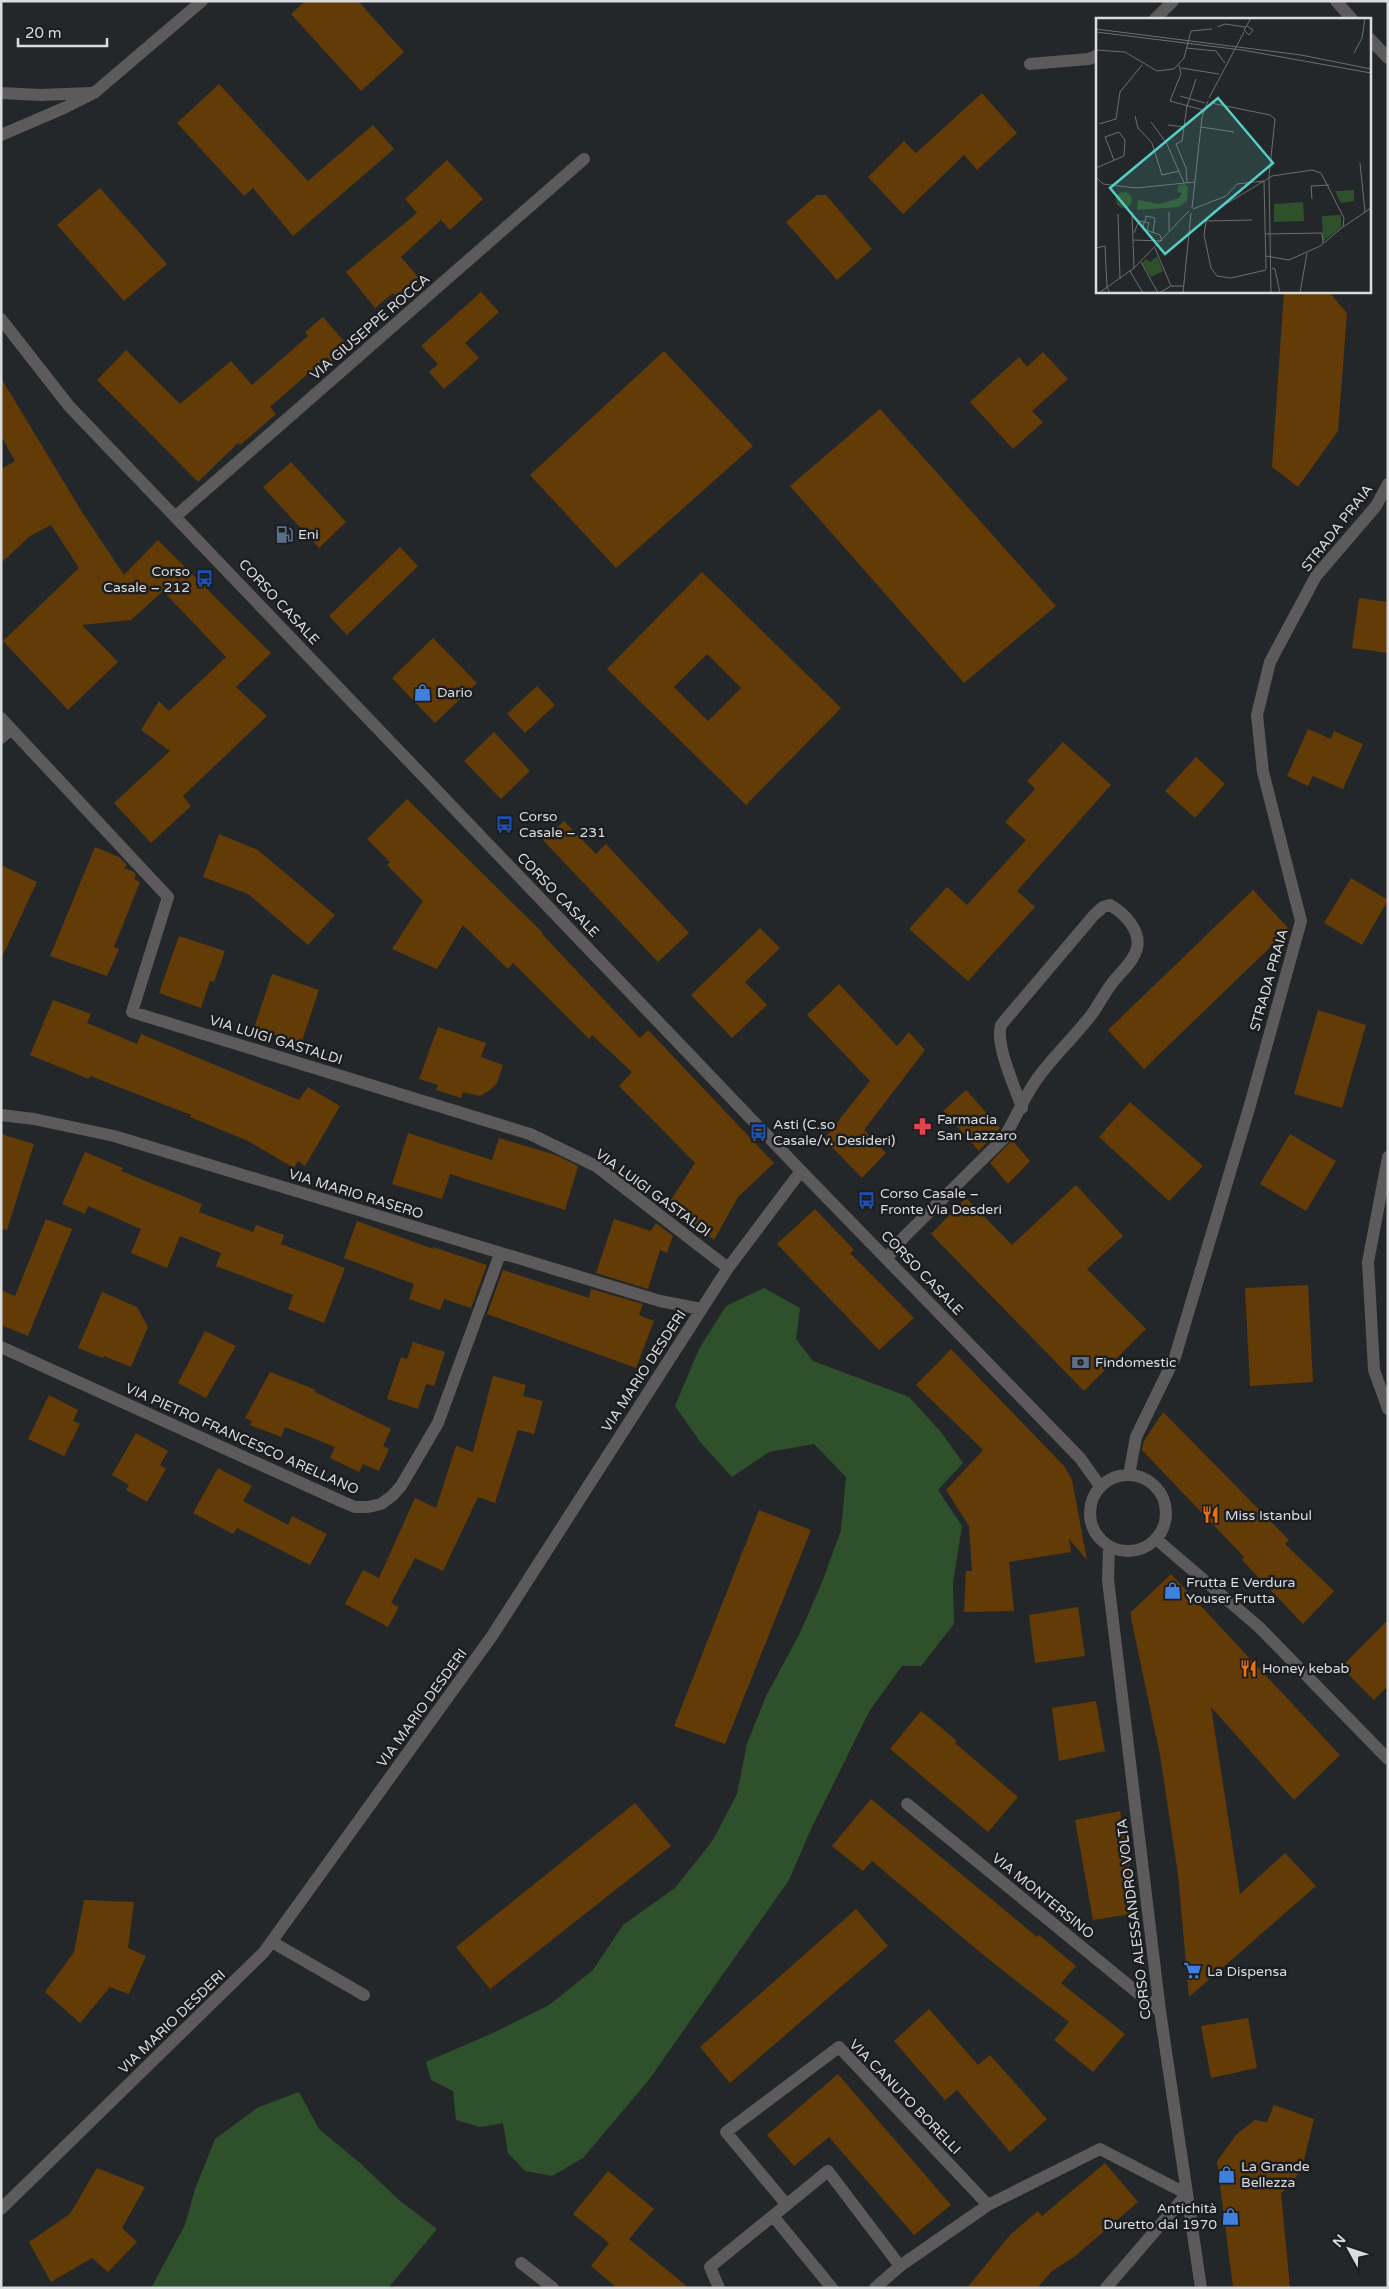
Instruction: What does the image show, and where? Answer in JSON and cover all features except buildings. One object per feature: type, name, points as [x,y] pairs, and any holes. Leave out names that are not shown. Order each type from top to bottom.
[{"type":"street","points":[[1,135],[94,93],[202,1]]},
{"type":"street","points":[[1156,18],[1173,1]]},
{"type":"street","points":[[1336,1],[1351,18]]},
{"type":"street","points":[[1372,41],[1388,58]]},
{"type":"street","points":[[1030,64],[1096,56]]},
{"type":"street","points":[[1,93],[40,95],[94,93]]},
{"type":"street","name":"VIA GIUSEPPE ROCCA","points":[[176,516],[584,159]]},
{"type":"street","name":"CORSO CASALE","points":[[1,319],[69,406],[801,1171],[1080,1458],[1100,1486]]},
{"type":"street","name":"STRADA PRAIA","points":[[1129,1475],[1136,1437],[1175,1357],[1250,1104],[1301,921],[1263,772],[1257,715],[1270,662],[1316,576],[1376,506],[1388,484]]},
{"type":"street","name":"VIA LUIGI GASTALDI","points":[[1,718],[168,897],[132,1012],[530,1134],[596,1166],[728,1268]]},
{"type":"street","points":[[1,738],[11,729]]},
{"type":"street","points":[[887,1258],[904,1237],[1003,1139],[1022,1108],[1035,1082],[1092,1014],[1132,959],[1137,947],[1135,933],[1130,921],[1110,905],[1103,907],[1094,915],[1001,1025],[998,1033],[1022,1108]]},
{"type":"street","name":"VIA MARIO RASERO","points":[[1,1115],[34,1119],[114,1136],[500,1254],[660,1301],[701,1309]]},
{"type":"street","points":[[1388,1157],[1368,1262],[1374,1370],[1388,1409]]},
{"type":"street","name":"VIA MARIO DESDERI","points":[[1,2209],[264,1952],[272,1942],[492,1636],[728,1268],[801,1171]]},
{"type":"street","name":"VIA PIETRO FRANCESCO ARELLANO","points":[[1,1347],[343,1502],[355,1506],[368,1507],[381,1504],[401,1486],[438,1423],[500,1254]]},
{"type":"street","points":[[1129,1475],[1149,1480],[1159,1490],[1164,1501],[1166,1514],[1163,1527],[1156,1539],[1146,1546],[1134,1550],[1121,1550],[1109,1546],[1093,1530],[1090,1518],[1094,1496],[1100,1486],[1111,1478],[1129,1475]]},
{"type":"street","points":[[1156,1539],[1259,1627],[1388,1759]]},
{"type":"street","name":"CORSO ALESSANDRO VOLTA","points":[[1109,1546],[1108,1580],[1160,2011],[1201,2288]]},
{"type":"street","name":"VIA MONTERSINO","points":[[907,1804],[1160,2011]]},
{"type":"street","points":[[272,1942],[364,1995]]},
{"type":"street","name":"VIA CANUTO BORELLI","points":[[786,2204],[726,2132],[839,2046],[988,2204]]},
{"type":"street","points":[[875,2288],[900,2266],[988,2204],[1100,2149],[1187,2194],[1106,2288]]},
{"type":"street","points":[[719,2288],[710,2267],[828,2170],[900,2266]]},
{"type":"street","points":[[773,2216],[832,2288]]},
{"type":"street","points":[[521,2263],[553,2288]]},
{"type":"green space","points":[[764,1288],[800,1308],[796,1339],[813,1361],[909,1397],[941,1432],[963,1463],[938,1490],[962,1526],[953,1583],[954,1624],[921,1666],[902,1666],[870,1710],[810,1831],[789,1880],[648,2081],[583,2158],[552,2176],[525,2171],[508,2153],[503,2123],[480,2127],[456,2120],[453,2091],[431,2080],[426,2062],[495,2032],[549,2005],[593,1970],[623,1925],[675,1888],[713,1840],[737,1794],[747,1744],[766,1696],[800,1633],[823,1580],[841,1530],[846,1477],[814,1444],[769,1452],[732,1477],[701,1443],[675,1406],[699,1349],[726,1306]]},
{"type":"green space","points":[[299,2092],[319,2129],[360,2163],[399,2200],[437,2229],[388,2288],[151,2288],[185,2225],[195,2189],[215,2139],[257,2108]]},
{"type":"place","name":"Eni","points":[[284,534]]},
{"type":"place","name":"Corso Casale – 212","points":[[204,579]]},
{"type":"place","name":"Dario","points":[[423,692]]},
{"type":"place","name":"Corso Casale – 231","points":[[505,824]]},
{"type":"place","name":"Farmacia San Lazzaro","points":[[923,1127]]},
{"type":"place","name":"Asti (C.so Casale/v. Desideri)","points":[[759,1132]]},
{"type":"place","name":"Corso Casale – Fronte Via Desderi","points":[[866,1201]]},
{"type":"place","name":"Findomestic","points":[[1081,1362]]},
{"type":"place","name":"Miss Istanbul","points":[[1211,1515]]},
{"type":"place","name":"Frutta E Verdura Youser Frutta","points":[[1172,1590]]},
{"type":"place","name":"Honey kebab","points":[[1248,1668]]},
{"type":"place","name":"La Dispensa","points":[[1193,1971]]},
{"type":"place","name":"La Grande Bellezza","points":[[1227,2174]]},
{"type":"place","name":"Antichità Duretto dal 1970","points":[[1231,2216]]}]
